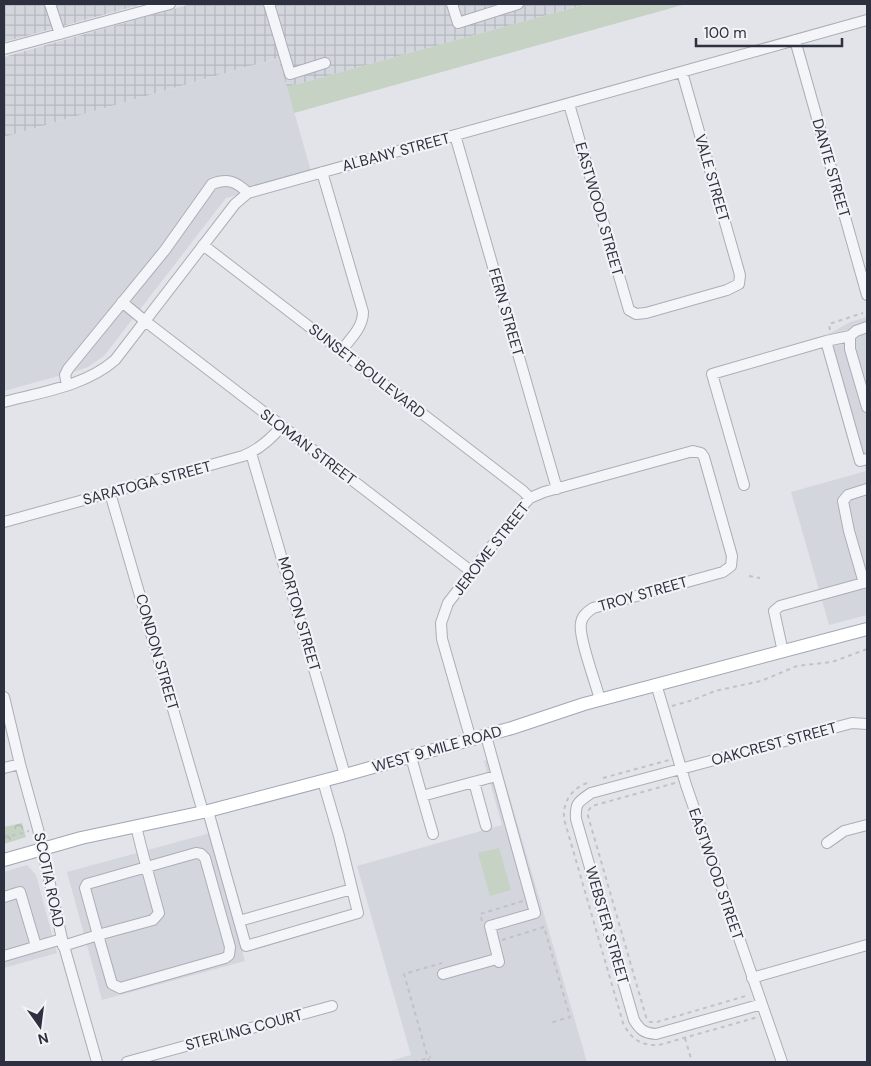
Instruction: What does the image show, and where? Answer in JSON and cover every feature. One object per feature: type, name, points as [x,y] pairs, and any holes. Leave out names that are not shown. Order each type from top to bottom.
[{"type":"main road","name":"WEST 9 MILE ROAD","points":[[4,860],[81,838],[205,811],[345,776],[486,736],[656,684],[867,629]]},
{"type":"street","points":[[50,4],[60,34]]},
{"type":"street","points":[[4,49],[170,4]]},
{"type":"street","points":[[269,4],[290,74],[325,64]]},
{"type":"street","points":[[452,4],[458,23],[518,4]]},
{"type":"street","name":"ALBANY STREET","points":[[4,402],[84,380],[116,360],[235,204],[248,193],[867,20]]},
{"type":"street","name":"DANTE STREET","points":[[795,40],[867,295]]},
{"type":"street","name":"VALE STREET","points":[[632,313],[646,313],[727,290],[739,284],[740,275],[682,72]]},
{"type":"street","name":"EASTWOOD STREET","points":[[569,104],[626,301],[632,313]]},
{"type":"street","name":"FERN STREET","points":[[455,136],[558,488]]},
{"type":"street","points":[[322,172],[363,312],[362,322],[341,351]]},
{"type":"street","points":[[67,385],[66,375],[68,369],[165,250],[212,184],[228,180],[236,182],[248,193]]},
{"type":"street","name":"SUNSET BOULEVARD","points":[[204,245],[516,485],[530,498]]},
{"type":"street","name":"SLOMAN STREET","points":[[122,302],[281,427],[472,572]]},
{"type":"street","points":[[744,485],[712,374],[828,337],[850,336],[856,331],[867,327]]},
{"type":"street","points":[[850,336],[850,349],[867,407]]},
{"type":"street","points":[[828,337],[860,461],[867,459]]},
{"type":"street","name":"SARATOGA STREET","points":[[4,522],[251,453],[272,438],[281,427]]},
{"type":"street","name":"JEROME STREET","points":[[471,740],[442,639],[441,623],[448,603],[530,498],[544,492],[693,451],[701,452],[732,556],[731,566]]},
{"type":"street","name":"MORTON STREET","points":[[251,453],[345,776]]},
{"type":"street","points":[[783,652],[774,611],[780,606],[866,583],[843,501],[848,494],[867,490]]},
{"type":"street","name":"CONDON STREET","points":[[110,493],[246,946],[356,914],[352,889]]},
{"type":"street","name":"TROY STREET","points":[[600,700],[581,635],[581,622],[587,612],[593,608],[723,572],[731,566]]},
{"type":"street","name":"EASTWOOD STREET","points":[[656,684],[681,769],[782,1062]]},
{"type":"street","name":"SCOTIA ROAD","points":[[4,696],[42,849],[62,943],[97,1062]]},
{"type":"street","name":"OAKCREST STREET","points":[[681,769],[852,723],[867,724]]},
{"type":"street","points":[[444,974],[496,961],[490,926],[535,913],[486,736]]},
{"type":"street","points":[[411,757],[432,834]]},
{"type":"street","points":[[4,768],[20,764]]},
{"type":"street","name":"WEBSTER STREET","points":[[681,769],[591,794],[576,805],[576,819],[634,1020],[640,1030],[656,1034],[762,1004]]},
{"type":"street","points":[[422,796],[496,776]]},
{"type":"street","points":[[239,921],[352,889],[323,781]]},
{"type":"street","points":[[474,782],[486,826]]},
{"type":"street","points":[[827,843],[844,831],[867,825]]},
{"type":"street","points":[[4,956],[36,946],[62,943],[98,935],[156,918],[159,913],[136,826]]},
{"type":"street","points":[[196,853],[204,855],[230,947],[229,955],[225,958],[120,988],[112,984],[98,935],[85,888],[87,884],[196,853]]},
{"type":"street","points":[[4,897],[20,892],[36,946]]},
{"type":"street","points":[[752,978],[867,945]]},
{"type":"street","name":"STERLING COURT","points":[[128,1062],[332,1006]]},
{"type":"path","points":[[828,337],[829,324],[863,313]]},
{"type":"path","points":[[748,576],[760,578]]},
{"type":"path","points":[[670,707],[714,691],[761,681],[797,666],[832,662],[867,649]]},
{"type":"path","points":[[599,780],[671,760]]},
{"type":"path","points":[[590,782],[580,786],[571,793],[566,801],[564,819],[627,1032],[644,1044],[659,1045],[759,1017]]},
{"type":"path","points":[[677,783],[592,806],[588,811],[646,1017],[650,1022],[657,1022],[751,994]]},
{"type":"path","points":[[4,838],[29,831]]},
{"type":"path","points":[[482,922],[480,914],[526,900]]},
{"type":"path","points":[[494,942],[544,927],[570,1017],[550,1023]]},
{"type":"path","points":[[429,1062],[430,1058],[404,974],[449,961]]},
{"type":"path","points":[[685,1038],[692,1062]]},
{"type":"path","points":[[414,1062],[430,1058]]},
{"type":"shaded area","points":[[4,4],[143,4],[4,42]]},
{"type":"shaded area","points":[[191,4],[587,4],[287,87],[278,58],[4,137],[4,57]]},
{"type":"shaded area","points":[[279,58],[312,175],[226,198],[104,356],[80,370],[4,391],[4,137]]},
{"type":"shaded area","points":[[867,317],[867,615],[829,625],[791,492],[866,471],[827,335],[850,322]]},
{"type":"shaded area","points":[[498,757],[587,1062],[386,1062],[411,1055],[357,866],[502,825],[484,761]]},
{"type":"shaded area","points":[[210,833],[245,961],[102,1000],[67,872]]},
{"type":"shaded area","points":[[27,865],[36,875],[57,953],[4,968],[4,872]]},
{"type":"green space","points":[[587,4],[686,4],[294,113],[287,87]]},
{"type":"green space","points":[[22,823],[26,837],[4,844],[4,827]]},
{"type":"green space","points":[[499,848],[511,890],[490,896],[478,853]]}]
